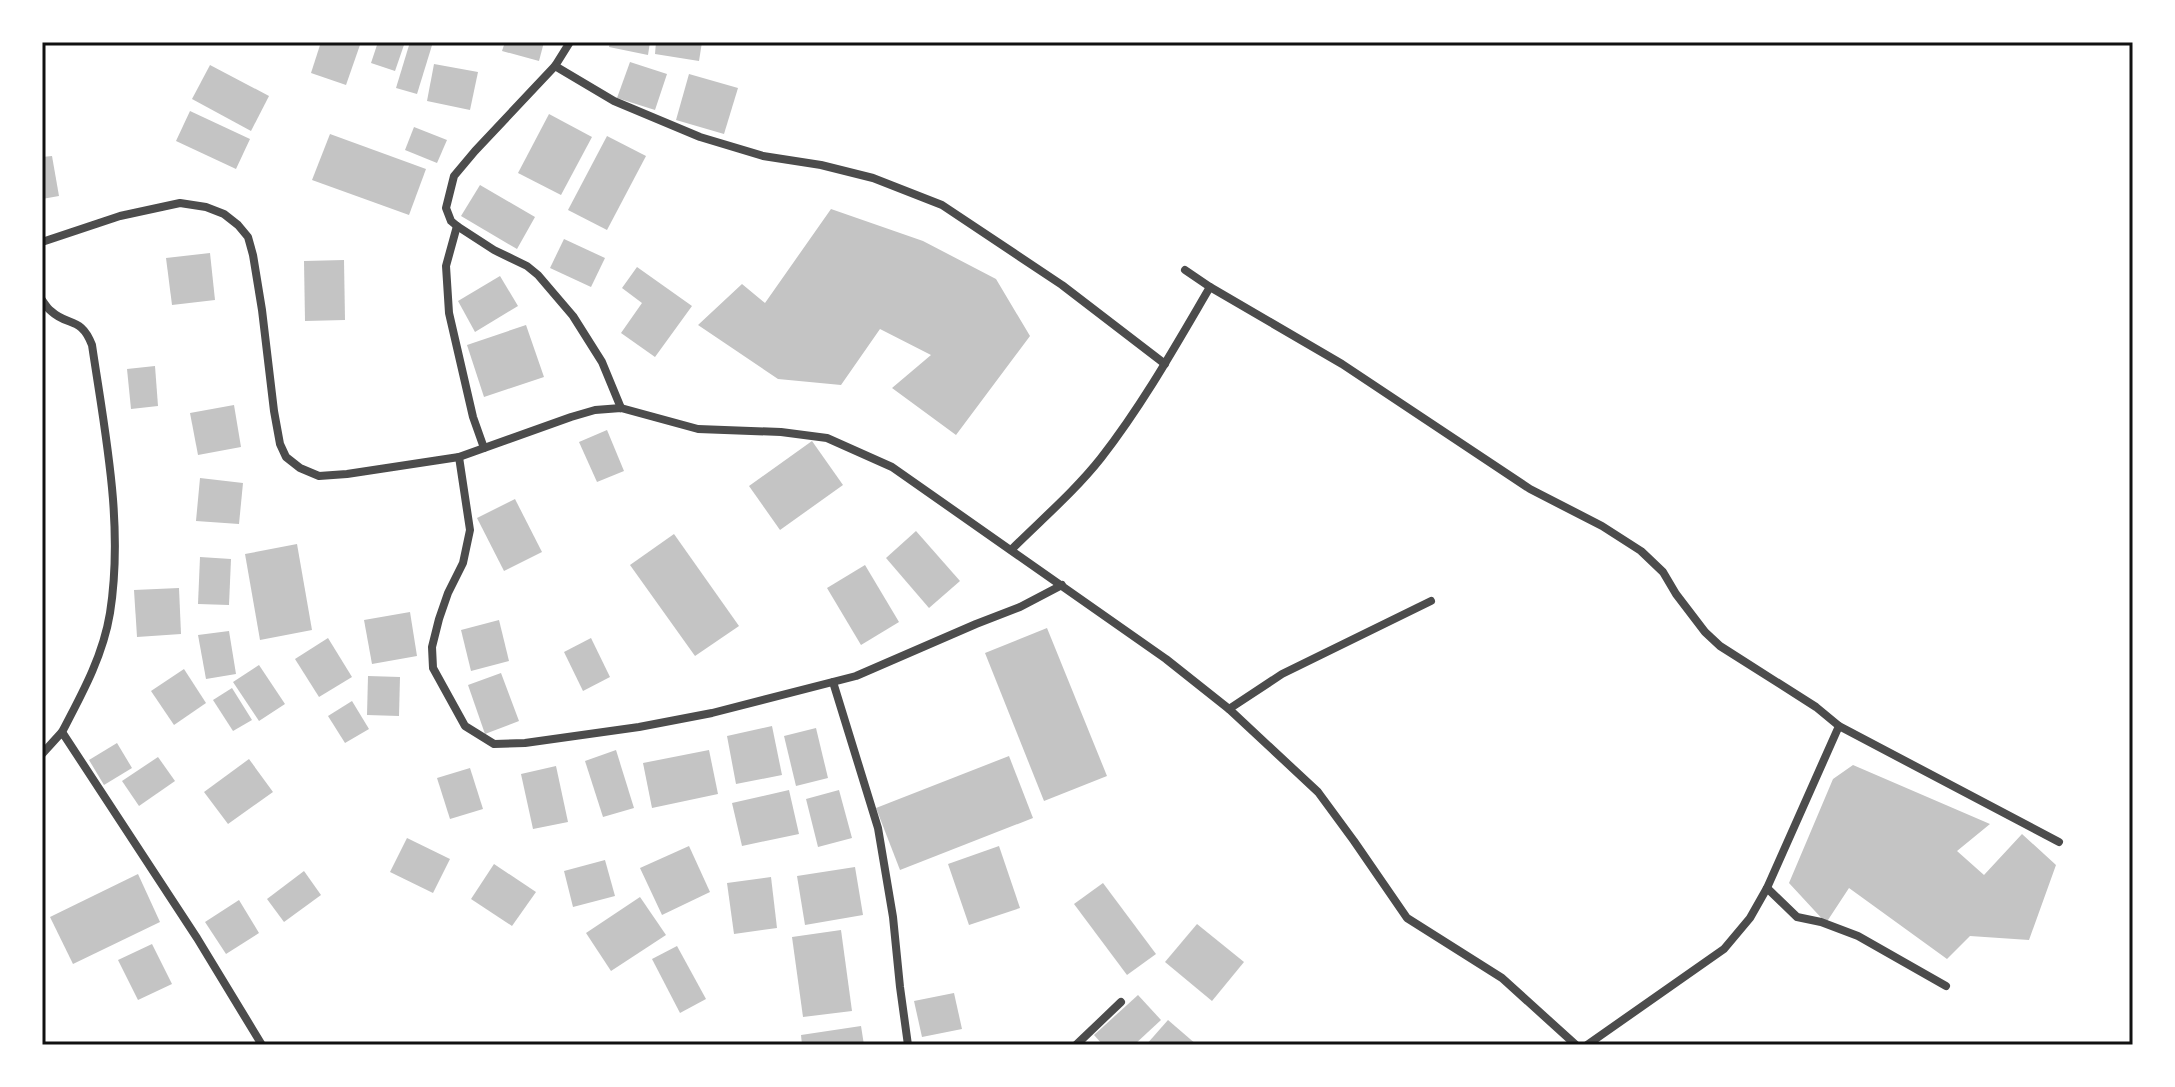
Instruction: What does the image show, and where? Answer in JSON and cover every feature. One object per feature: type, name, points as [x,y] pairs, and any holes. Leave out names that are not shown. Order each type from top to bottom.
[{"type":"street","points":[[570,42],[555,66],[454,176],[446,208],[451,221],[457,226],[538,275],[573,316],[602,362],[621,408]]},
{"type":"street","points":[[555,66],[614,101],[700,137],[763,156],[821,165],[873,178],[942,205],[1062,285],[1165,364]]},
{"type":"street","points":[[42,242],[120,216],[180,203],[206,207],[224,214],[238,225],[248,237],[253,255],[276,428],[286,457],[300,468],[319,476],[459,457],[571,417],[595,410],[621,408],[698,429],[781,432],[827,438],[892,467],[1166,659],[1229,709],[1318,792],[1407,918],[1502,978],[1576,1045]]},
{"type":"street","points":[[457,226],[446,266],[449,313],[473,417],[484,448]]},
{"type":"street","points":[[1185,270],[1342,364],[1530,489],[1602,526],[1641,551],[1663,572],[1705,632],[1720,646],[1816,707],[1839,726],[2059,842]]},
{"type":"street","points":[[1011,550],[1099,461],[1165,364],[1210,287]]},
{"type":"street","points":[[42,300],[52,313],[80,326],[92,345],[112,484],[115,550],[110,614],[94,670],[62,732],[42,754]]},
{"type":"street","points":[[459,457],[470,530],[463,563],[439,619],[432,647],[433,668],[465,726],[494,744],[525,743],[639,727],[712,713],[856,676],[1020,607],[1062,585]]},
{"type":"street","points":[[1229,709],[1282,674],[1431,601]]},
{"type":"street","points":[[833,682],[878,828],[893,917],[908,1045]]},
{"type":"street","points":[[1587,1045],[1724,949],[1750,918],[1767,888],[1839,726]]},
{"type":"street","points":[[62,732],[197,938],[262,1045]]},
{"type":"street","points":[[1767,888],[1797,917],[1858,936],[1946,986]]},
{"type":"street","points":[[1076,1045],[1121,1002]]},
{"type":"building","points":[[321,42],[361,42],[346,85],[311,73]]},
{"type":"building","points":[[378,42],[405,42],[395,71],[371,63]]},
{"type":"building","points":[[410,42],[433,42],[417,94],[396,88]]},
{"type":"building","points":[[505,42],[544,42],[539,61],[502,51]]},
{"type":"building","points":[[610,42],[650,42],[648,55],[609,47]]},
{"type":"building","points":[[656,42],[702,42],[699,61],[655,54]]},
{"type":"building","points":[[630,62],[667,74],[655,110],[617,98]]},
{"type":"building","points":[[434,64],[478,72],[470,110],[427,101]]},
{"type":"building","points":[[210,65],[269,96],[251,131],[192,99]]},
{"type":"building","points":[[689,74],[738,88],[724,134],[676,120]]},
{"type":"building","points":[[190,111],[250,139],[236,169],[176,141]]},
{"type":"building","points":[[549,114],[592,137],[561,195],[518,173]]},
{"type":"building","points":[[414,127],[447,140],[437,163],[405,150]]},
{"type":"building","points":[[330,134],[426,169],[409,215],[312,180]]},
{"type":"building","points":[[607,136],[646,156],[607,230],[568,210]]},
{"type":"building","points":[[52,156],[59,196],[42,199],[42,157]]},
{"type":"building","points":[[480,185],[535,217],[517,249],[461,216]]},
{"type":"building","points":[[831,209],[923,241],[996,279],[1030,336],[956,435],[892,388],[931,355],[880,329],[841,385],[778,379],[698,325],[742,284],[765,303]]},
{"type":"building","points":[[564,239],[605,258],[591,287],[550,268]]},
{"type":"building","points":[[210,253],[215,300],[172,305],[166,258]]},
{"type":"building","points":[[344,260],[345,320],[305,321],[304,261]]},
{"type":"building","points":[[637,267],[692,306],[655,357],[621,333],[642,303],[622,288]]},
{"type":"building","points":[[500,276],[518,306],[475,332],[458,301]]},
{"type":"building","points":[[526,325],[544,377],[484,397],[467,345]]},
{"type":"building","points":[[155,366],[158,406],[131,409],[127,369]]},
{"type":"building","points":[[234,405],[241,447],[198,455],[190,413]]},
{"type":"building","points":[[607,430],[624,471],[597,482],[579,442]]},
{"type":"building","points":[[812,441],[843,485],[780,530],[749,486]]},
{"type":"building","points":[[200,478],[243,483],[239,524],[196,521]]},
{"type":"building","points":[[515,499],[542,552],[504,571],[477,518]]},
{"type":"building","points":[[916,531],[960,581],[929,608],[886,558]]},
{"type":"building","points":[[674,534],[739,626],[695,656],[630,565]]},
{"type":"building","points":[[297,544],[312,630],[260,640],[245,554]]},
{"type":"building","points":[[200,557],[231,559],[229,605],[198,604]]},
{"type":"building","points":[[865,565],[899,622],[861,645],[827,588]]},
{"type":"building","points":[[179,588],[181,634],[137,637],[134,590]]},
{"type":"building","points":[[410,612],[417,656],[372,664],[364,620]]},
{"type":"building","points":[[499,620],[509,661],[471,671],[461,630]]},
{"type":"building","points":[[1047,628],[1107,776],[1044,801],[985,653]]},
{"type":"building","points":[[229,631],[236,674],[206,679],[198,635]]},
{"type":"building","points":[[328,638],[352,677],[319,697],[295,659]]},
{"type":"building","points":[[591,638],[610,677],[583,691],[564,652]]},
{"type":"building","points":[[259,665],[285,704],[259,721],[233,682]]},
{"type":"building","points":[[184,669],[206,703],[174,725],[151,691]]},
{"type":"building","points":[[501,673],[519,721],[485,734],[468,685]]},
{"type":"building","points":[[368,676],[400,677],[399,716],[367,715]]},
{"type":"building","points":[[232,688],[252,720],[233,731],[213,700]]},
{"type":"building","points":[[352,701],[369,729],[345,743],[328,716]]},
{"type":"building","points":[[772,726],[782,775],[736,784],[727,736]]},
{"type":"building","points":[[816,728],[828,778],[796,786],[784,736]]},
{"type":"building","points":[[117,743],[132,768],[104,785],[89,760]]},
{"type":"building","points":[[616,750],[634,808],[603,817],[585,761]]},
{"type":"building","points":[[709,750],[718,794],[652,808],[643,763]]},
{"type":"building","points":[[1009,756],[1033,818],[900,870],[876,808]]},
{"type":"building","points":[[158,757],[175,781],[139,806],[122,781]]},
{"type":"building","points":[[249,759],[273,792],[228,824],[204,792]]},
{"type":"building","points":[[1853,765],[1990,824],[1957,851],[1984,875],[2022,834],[2056,865],[2029,940],[1970,936],[1947,959],[1849,888],[1826,923],[1789,883],[1833,779]]},
{"type":"building","points":[[556,766],[568,822],[533,829],[521,774]]},
{"type":"building","points":[[470,768],[483,809],[450,819],[437,778]]},
{"type":"building","points":[[789,790],[799,834],[742,846],[732,803]]},
{"type":"building","points":[[839,790],[852,838],[818,847],[806,799]]},
{"type":"building","points":[[407,838],[450,859],[433,893],[390,872]]},
{"type":"building","points":[[689,846],[710,892],[662,915],[640,868]]},
{"type":"building","points":[[999,846],[1020,908],[969,925],[948,864]]},
{"type":"building","points":[[605,860],[615,896],[573,907],[564,871]]},
{"type":"building","points":[[494,864],[536,892],[512,926],[471,899]]},
{"type":"building","points":[[855,867],[863,915],[805,925],[797,876]]},
{"type":"building","points":[[304,871],[321,895],[284,922],[267,899]]},
{"type":"building","points":[[138,874],[160,922],[73,964],[50,917]]},
{"type":"building","points":[[771,877],[777,928],[734,934],[727,883]]},
{"type":"building","points":[[1103,883],[1156,954],[1127,975],[1074,904]]},
{"type":"building","points":[[640,897],[666,935],[611,971],[586,933]]},
{"type":"building","points":[[239,900],[259,933],[226,954],[205,922]]},
{"type":"building","points":[[1197,924],[1244,962],[1212,1001],[1165,962]]},
{"type":"building","points":[[841,930],[852,1011],[803,1017],[792,937]]},
{"type":"building","points":[[152,944],[172,984],[138,1000],[118,960]]},
{"type":"building","points":[[677,946],[706,999],[680,1013],[652,959]]},
{"type":"building","points":[[954,993],[962,1029],[922,1037],[914,1001]]},
{"type":"building","points":[[1138,995],[1161,1020],[1134,1045],[1103,1045],[1094,1035]]},
{"type":"building","points":[[1168,1020],[1197,1045],[1146,1045]]},
{"type":"building","points":[[861,1026],[864,1045],[802,1045],[801,1035]]}]
